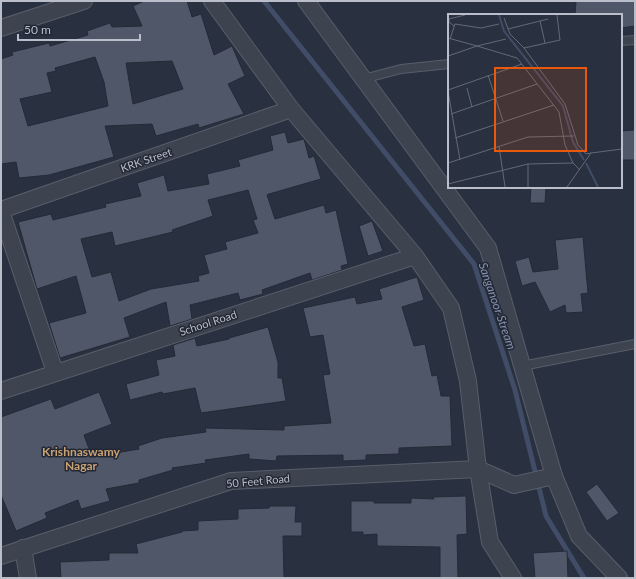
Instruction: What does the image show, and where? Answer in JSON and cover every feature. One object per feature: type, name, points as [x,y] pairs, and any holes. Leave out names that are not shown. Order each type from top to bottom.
[{"type":"street","points":[[1,28],[84,1]]},
{"type":"street","points":[[212,1],[291,109],[415,256],[451,308],[468,381],[478,469],[490,542],[513,578]]},
{"type":"street","points":[[306,1],[488,248],[554,476],[579,536],[619,578]]},
{"type":"street","name":"KRK Street","points":[[1,211],[291,109]]},
{"type":"street","points":[[1,211],[55,372]]},
{"type":"street","name":"School Road","points":[[1,391],[55,372],[415,256]]},
{"type":"street","points":[[478,469],[514,485],[554,476]]},
{"type":"street","name":"50 Feet Road","points":[[1,556],[231,481],[478,469]]},
{"type":"street","points":[[24,548],[28,578]]},
{"type":"lane","points":[[622,42],[635,40]]},
{"type":"lane","points":[[363,79],[401,70],[448,64]]},
{"type":"lane","points":[[522,366],[635,344]]},
{"type":"building","points":[[144,1],[187,1],[192,17],[201,14],[214,55],[232,46],[245,76],[228,84],[244,114],[199,128],[198,124],[156,136],[152,124],[105,126],[114,157],[49,175],[19,178],[16,162],[1,164],[1,59],[13,55],[12,52],[49,43],[50,46],[88,35],[87,31],[110,23],[112,27],[142,26],[133,6]],"holes":[[[95,57],[104,82],[108,106],[28,126],[20,99],[52,92],[47,73],[56,71],[55,68]],[[172,61],[183,89],[133,104],[126,63]]]},
{"type":"building","points":[[576,1],[635,1],[635,26],[622,28],[622,14],[575,14]]},
{"type":"building","points":[[635,130],[635,160],[622,160],[622,131]]},
{"type":"building","points":[[285,132],[288,143],[304,139],[309,158],[314,156],[321,179],[267,195],[275,219],[324,205],[326,213],[336,210],[348,264],[341,266],[342,270],[312,280],[310,273],[262,290],[263,294],[240,300],[238,293],[190,305],[192,319],[170,326],[166,302],[124,318],[130,337],[60,358],[49,323],[86,313],[76,276],[37,289],[18,222],[51,214],[53,220],[106,207],[105,204],[141,196],[137,183],[164,175],[168,191],[209,184],[207,174],[240,166],[238,160],[273,150],[270,136]],"holes":[[[248,190],[257,219],[253,220],[258,233],[225,242],[227,249],[204,255],[209,273],[198,276],[199,281],[151,289],[119,301],[111,272],[92,277],[81,239],[112,232],[115,246],[173,232],[172,230],[213,216],[208,200]]]},
{"type":"building","points":[[531,188],[546,188],[545,203],[530,203]]},
{"type":"building","points":[[372,221],[383,251],[368,256],[359,226]]},
{"type":"building","points":[[583,237],[588,293],[581,294],[583,312],[566,313],[565,305],[550,312],[535,282],[522,286],[515,261],[529,257],[533,272],[558,269],[555,240]]},
{"type":"building","points":[[417,277],[424,300],[402,307],[414,346],[425,344],[432,376],[437,375],[441,396],[450,396],[452,446],[399,448],[399,454],[366,455],[366,460],[343,461],[343,455],[277,456],[276,461],[249,459],[249,454],[205,460],[206,463],[172,468],[173,470],[139,480],[139,483],[106,489],[110,501],[81,509],[78,500],[45,513],[47,518],[16,531],[1,495],[1,417],[51,399],[55,409],[99,392],[112,424],[84,435],[92,457],[139,449],[138,446],[162,438],[206,432],[205,428],[284,430],[284,426],[331,423],[323,375],[330,374],[323,335],[310,337],[303,308],[355,297],[357,304],[382,299],[379,289]]},
{"type":"building","points":[[268,327],[278,362],[278,378],[282,378],[286,401],[201,413],[195,388],[163,394],[162,392],[130,400],[126,384],[159,375],[156,360],[175,356],[173,345],[195,338],[197,346],[229,339]]},
{"type":"building","points":[[597,484],[619,513],[607,521],[586,492]]},
{"type":"building","points":[[466,496],[467,534],[457,535],[458,578],[440,578],[440,547],[377,546],[377,534],[363,535],[363,532],[351,532],[351,501],[374,501],[374,503],[411,503],[411,498],[434,499],[433,497]]},
{"type":"building","points":[[270,506],[296,506],[295,522],[302,522],[302,536],[283,536],[284,578],[61,578],[60,562],[109,560],[109,553],[138,553],[136,544],[182,531],[198,530],[198,521],[238,519],[238,509],[269,508]]},
{"type":"building","points":[[567,551],[568,578],[535,578],[533,553]]},
{"type":"waterway","name":"Sanganoor Stream","points":[[264,1],[474,264],[515,390],[546,516],[584,578]]},
{"type":"district","name":"Krishnaswamy Nagar","points":[[81,459]]}]
